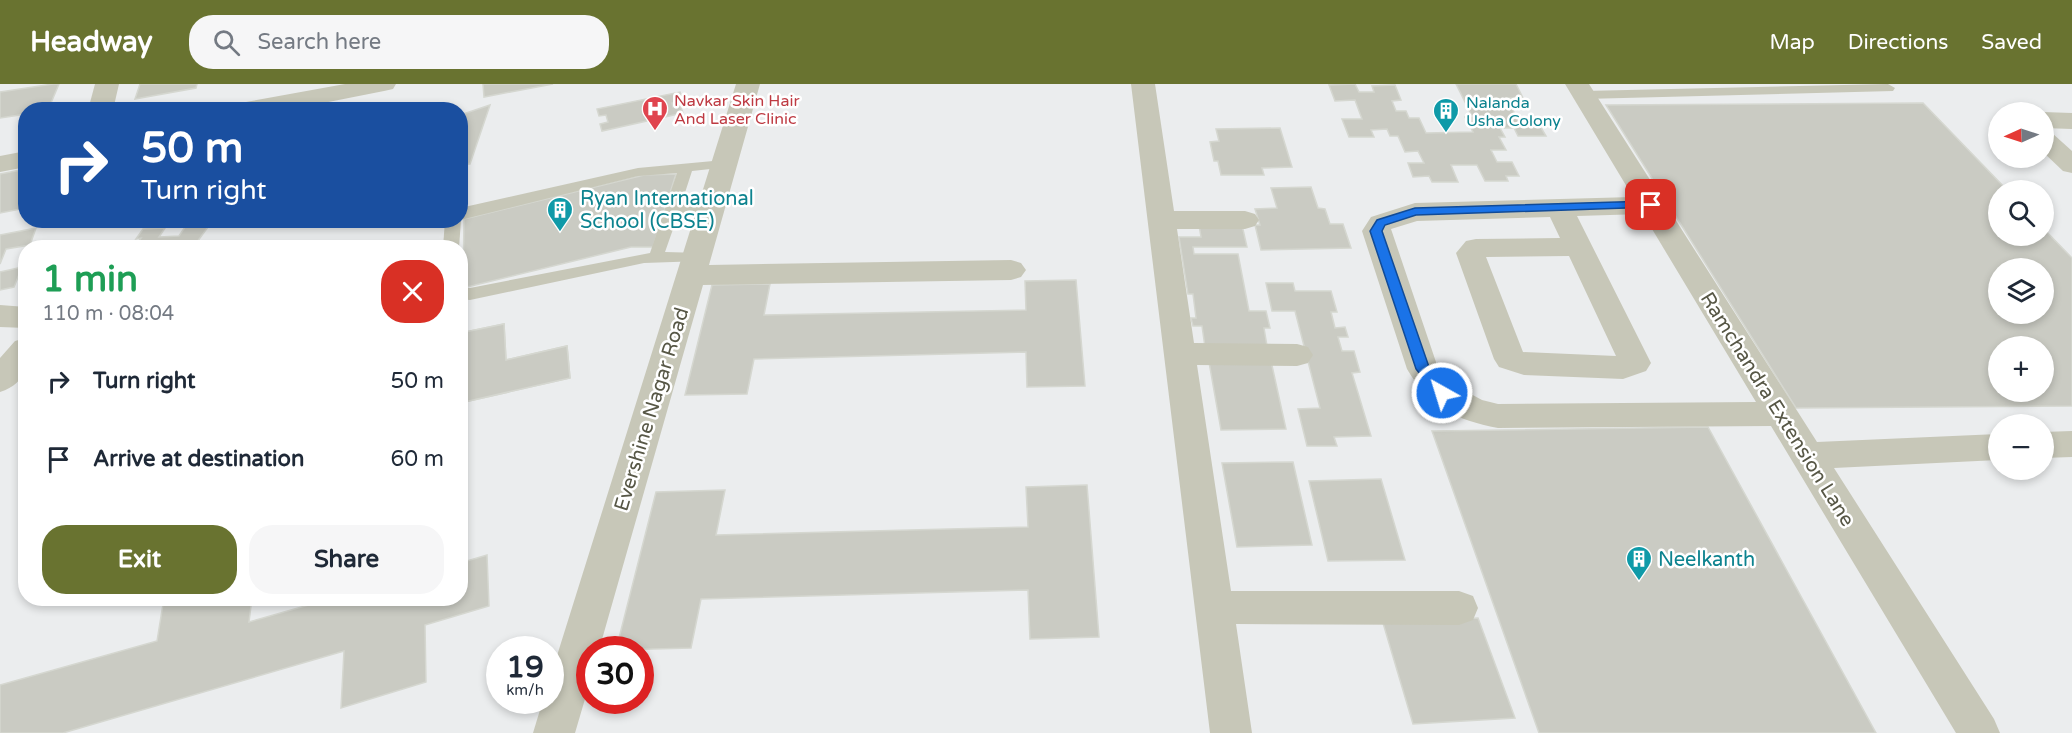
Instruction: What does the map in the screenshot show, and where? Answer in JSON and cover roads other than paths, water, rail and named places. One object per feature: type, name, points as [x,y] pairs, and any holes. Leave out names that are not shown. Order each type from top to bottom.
[{"type":"street","points":[[102,102],[107,84]]},
{"type":"street","points":[[288,102],[384,84]]},
{"type":"street","name":"Evershine Nagar Road","points":[[554,733],[748,84]]},
{"type":"street","points":[[1143,84],[1231,733]]},
{"type":"street","name":"Ramchandra Extension Lane","points":[[1580,89],[1979,733]]},
{"type":"street","points":[[2054,120],[2072,121]]},
{"type":"street","points":[[2054,148],[2072,165]]},
{"type":"street","points":[[0,164],[18,161]]},
{"type":"street","points":[[1651,205],[1415,212],[1381,223],[1376,231],[1423,369],[1442,393],[1474,411],[1497,416],[1780,414]]},
{"type":"street","points":[[1559,207],[1578,246],[1635,363],[1623,368],[1524,364],[1510,359],[1470,253],[1476,248],[1578,246]]},
{"type":"street","points":[[1163,220],[1245,220]]},
{"type":"street","points":[[693,266],[1011,270]]},
{"type":"street","points":[[0,316],[18,317]]},
{"type":"street","points":[[0,350],[18,349]]},
{"type":"street","points":[[1181,354],[1297,355]]},
{"type":"street","points":[[0,380],[18,358]]},
{"type":"street","points":[[2054,445],[2072,444]]},
{"type":"street","points":[[1806,456],[1988,447]]},
{"type":"street","points":[[1214,607],[1460,608]]},
{"type":"lane","points":[[1580,89],[1888,88]]},
{"type":"lane","points":[[468,211],[638,172],[687,166],[724,165]]},
{"type":"lane","points":[[656,257],[687,166]]},
{"type":"lane","points":[[673,210],[711,209]]},
{"type":"lane","points":[[468,294],[656,257],[693,266]]},
{"type":"place","name":"Navkar Skin Hair And Laser Clinic","points":[[655,132]]},
{"type":"place","name":"Nalanda Usha Colony","points":[[1446,134]]},
{"type":"place","name":"Ryan International School (CBSE)","points":[[560,233]]},
{"type":"place","name":"Neelkanth","points":[[1639,582]]}]
